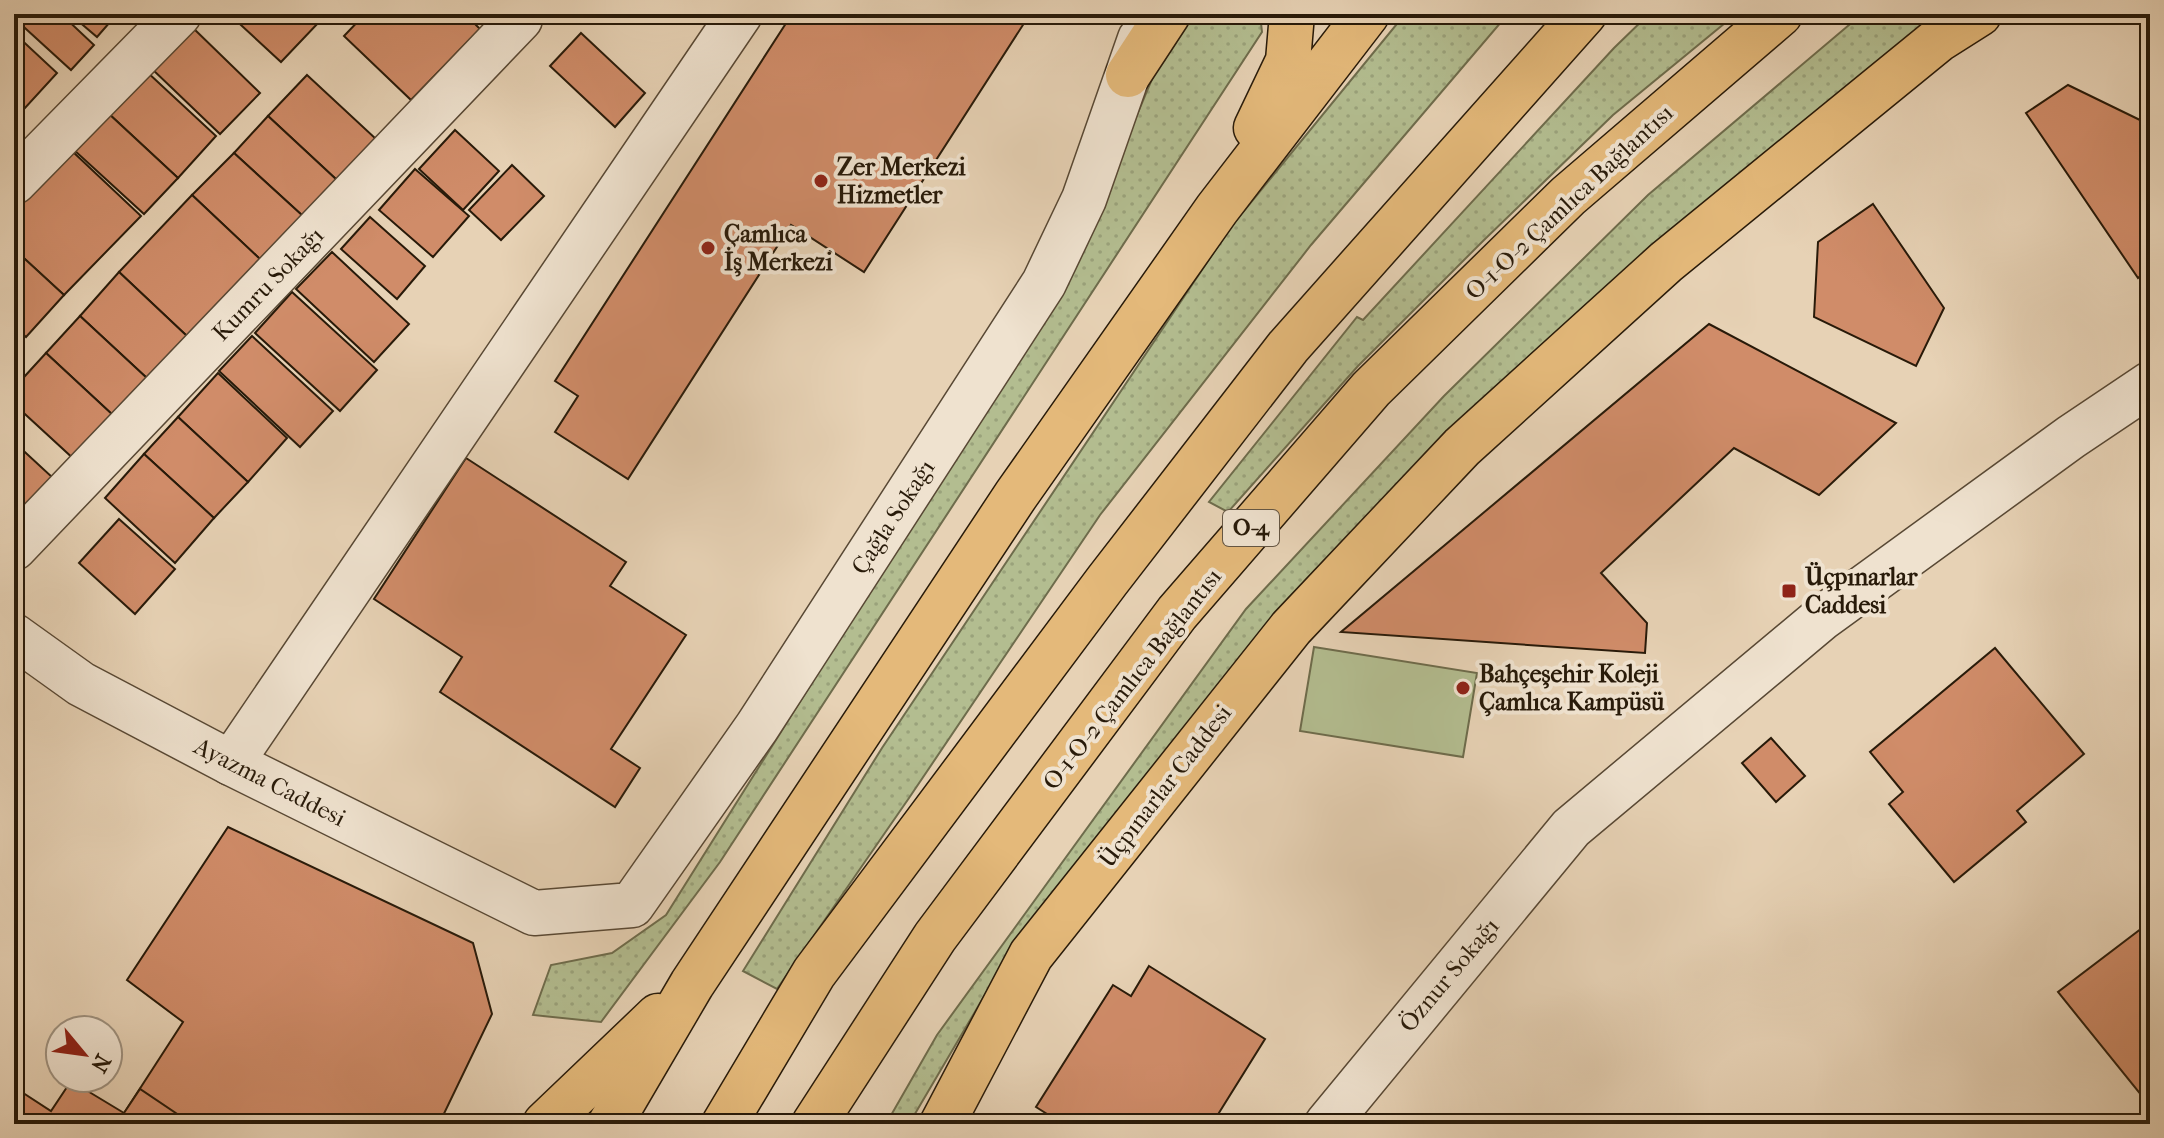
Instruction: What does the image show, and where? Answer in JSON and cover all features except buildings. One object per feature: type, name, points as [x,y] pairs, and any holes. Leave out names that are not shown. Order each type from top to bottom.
[{"type":"main road","points":[[1128,75],[1168,14]]},
{"type":"main road","points":[[1217,209],[1288,61],[1292,14]]},
{"type":"main road","points":[[610,1124],[692,984],[1016,495],[1217,209],[1367,14]]},
{"type":"main road","points":[[724,1124],[814,973],[1107,581],[1288,347],[1584,14]]},
{"type":"main road","name":"O-1-O-2 Çamlıca Bağlantısı","points":[[814,1124],[935,937],[1177,613],[1371,389],[1568,196],[1780,14]]},
{"type":"main road","name":"Üçpınarlar Caddesi","points":[[942,1124],[1031,955],[1302,616],[1462,447],[1666,262],[1938,40],[1979,14]]},
{"type":"main road","points":[[545,1124],[692,984]]},
{"type":"street","points":[[14,182],[179,14]]},
{"type":"street","points":[[231,763],[740,14]]},
{"type":"street","name":"Çağla Sokağı","points":[[534,913],[632,905],[757,727],[1044,283],[1084,199],[1147,14]]},
{"type":"street","name":"Kumru Sokağı","points":[[14,548],[517,16]]},
{"type":"street","name":"Öznur Sokağı","points":[[1327,1124],[1571,828],[1822,618],[2071,437],[2150,384]]},
{"type":"street","name":"Ayazma Caddesi","points":[[14,636],[81,684],[231,763],[534,913]]},
{"type":"green space","points":[[1184,14],[1260,14],[1262,32],[720,862],[601,1022],[533,1015],[551,965],[612,953],[666,915],[1074,265],[1152,79]]},
{"type":"green space","points":[[1405,14],[1508,14],[1311,245],[1100,515],[777,989],[743,971],[882,748],[1230,228]]},
{"type":"green space","points":[[1649,14],[1736,14],[1613,115],[1483,241],[1358,366],[1228,512],[1209,502],[1357,317],[1363,320]]},
{"type":"green space","points":[[1862,14],[1953,14],[1610,285],[1016,942],[909,1124],[886,1124],[937,1035],[1246,609],[1444,396],[1648,195]]},
{"type":"green space","points":[[1314,647],[1477,673],[1463,757],[1300,731]]},
{"type":"place","name":"Zer Merkezi Hizmetler","points":[[821,181]]},
{"type":"place","name":"Çamlıca İş Merkezi","points":[[708,248]]},
{"type":"place","name":"Üçpınarlar Caddesi","points":[[1789,591]]},
{"type":"place","name":"Bahçeşehir Koleji Çamlıca Kampüsü","points":[[1463,688]]}]
